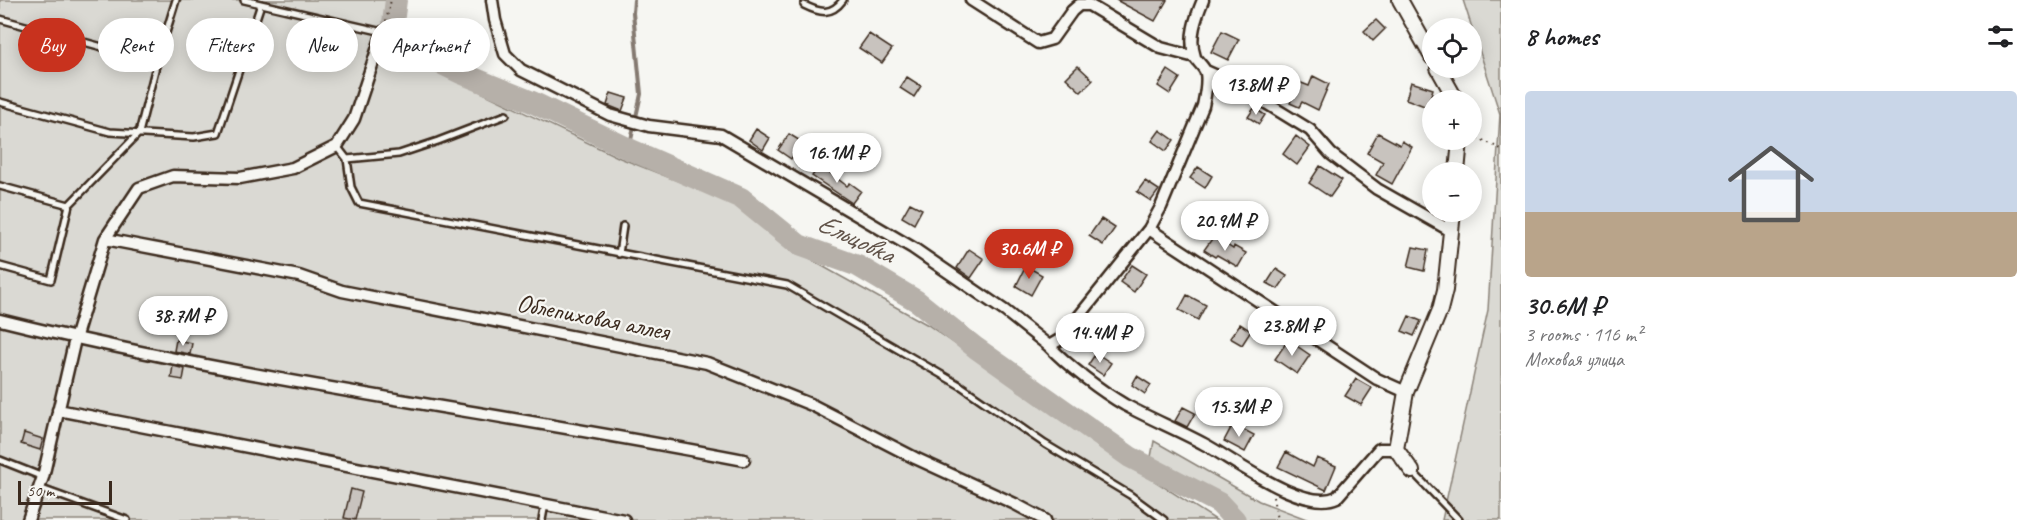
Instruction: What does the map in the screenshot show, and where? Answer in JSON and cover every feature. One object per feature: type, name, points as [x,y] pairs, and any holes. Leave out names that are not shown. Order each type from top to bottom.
[{"type":"street","points":[[492,0],[505,54],[521,70],[610,116],[649,126],[721,135],[913,248],[1005,311],[1049,346],[1061,359],[1124,404],[1205,444],[1272,485],[1318,499],[1330,500],[1337,496],[1379,449],[1396,449]]},
{"type":"street","points":[[971,0],[1038,43],[1052,39],[1076,2],[1089,5],[1161,48],[1195,57]]},
{"type":"street","points":[[1203,0],[1195,19],[1192,38],[1195,57],[1206,71],[1235,84],[1310,130],[1331,154],[1377,189],[1451,231]]},
{"type":"street","points":[[1400,0],[1422,39]]},
{"type":"street","points":[[28,520],[41,482],[75,339],[105,239],[139,188],[173,176],[240,178],[293,168],[337,146],[354,119],[370,69]]},
{"type":"street","points":[[1049,346],[1061,339],[1149,230],[1161,207],[1203,106],[1206,71]]},
{"type":"street","points":[[1412,471],[1396,449],[1406,392],[1440,310],[1445,290],[1452,222]]},
{"type":"street","points":[[1149,230],[1377,379],[1406,392]]},
{"type":"street","name":"Облепиховая аллея","points":[[105,239],[299,276],[342,291],[707,363],[812,405],[915,458],[1045,520]]},
{"type":"street","points":[[0,320],[75,339],[304,383],[744,460]]},
{"type":"street","points":[[58,410],[624,520]]},
{"type":"lane","points":[[170,18],[176,0]]},
{"type":"lane","points":[[244,0],[370,29]]},
{"type":"lane","points":[[804,5],[820,13],[829,12],[843,0]]},
{"type":"lane","points":[[0,102],[110,132],[194,137],[218,133],[261,4]]},
{"type":"lane","points":[[0,20],[98,46]]},
{"type":"lane","points":[[0,266],[51,280],[69,205],[139,133],[154,72]]},
{"type":"lane","points":[[347,159],[399,154],[506,115]]},
{"type":"lane","points":[[337,146],[347,159],[351,187],[359,203],[787,285],[961,386],[1045,444],[1130,495],[1164,520]]},
{"type":"lane","points":[[0,186],[69,205]]},
{"type":"lane","points":[[619,254],[623,226]]},
{"type":"lane","points":[[0,460],[41,482],[127,520]]},
{"type":"lane","points":[[1412,471],[1459,520]]},
{"type":"lane","points":[[542,520],[545,504]]},
{"type":"path","points":[[387,18],[391,0]]},
{"type":"path","points":[[1482,140],[1501,150]]},
{"type":"path","points":[[1272,485],[1277,520]]},
{"type":"shaded area","points":[[0,0],[389,0],[386,18],[370,18],[370,72],[439,72],[620,158],[731,202],[788,247],[928,325],[1104,449],[1216,520],[0,520]]},
{"type":"shaded area","points":[[1463,0],[1501,0],[1501,520],[1442,520],[1488,310],[1500,114],[1482,59],[1482,18],[1469,18]]},
{"type":"shaded area","points":[[1154,441],[1259,501],[1309,520],[1226,520],[1216,504],[1151,457]]},
{"type":"building","points":[[1116,0],[1167,0],[1155,21]]},
{"type":"building","points":[[1376,20],[1385,29],[1373,41],[1364,31]]},
{"type":"building","points":[[1222,31],[1239,39],[1228,60],[1211,52]]},
{"type":"building","points":[[869,34],[892,49],[882,63],[859,48]]},
{"type":"building","points":[[1078,66],[1093,80],[1081,92],[1066,78]]},
{"type":"building","points":[[1266,68],[1281,76],[1275,88],[1260,80]]},
{"type":"building","points":[[1168,70],[1180,78],[1170,94],[1158,86]]},
{"type":"building","points":[[1313,76],[1329,84],[1318,110],[1302,102],[1299,107],[1290,103],[1299,82],[1309,86]]},
{"type":"building","points":[[907,77],[921,86],[914,97],[900,88]]},
{"type":"building","points":[[1411,82],[1433,89],[1422,90],[1422,105],[1406,99]]},
{"type":"building","points":[[611,93],[627,98],[622,111],[607,105]]},
{"type":"building","points":[[1254,108],[1265,115],[1259,124],[1248,117]]},
{"type":"building","points":[[756,129],[770,138],[763,150],[749,140]]},
{"type":"building","points":[[1160,130],[1174,140],[1166,151],[1152,141]]},
{"type":"building","points":[[1378,133],[1400,145],[1402,141],[1412,147],[1392,184],[1376,175],[1383,162],[1367,153]]},
{"type":"building","points":[[789,134],[802,142],[791,159],[778,150]]},
{"type":"building","points":[[1296,136],[1310,147],[1297,165],[1283,154]]},
{"type":"building","points":[[820,165],[847,186],[850,183],[861,191],[852,203],[812,176]]},
{"type":"building","points":[[1320,166],[1342,180],[1330,197],[1309,183]]},
{"type":"building","points":[[1198,167],[1212,176],[1205,188],[1190,178]]},
{"type":"building","points":[[1145,181],[1159,190],[1151,201],[1137,192]]},
{"type":"building","points":[[910,203],[922,209],[914,224],[902,217]]},
{"type":"building","points":[[1101,219],[1115,228],[1103,245],[1089,236]]},
{"type":"building","points":[[1214,236],[1233,249],[1234,246],[1246,253],[1238,267],[1204,250]]},
{"type":"building","points":[[1413,247],[1428,250],[1424,271],[1408,267]]},
{"type":"building","points":[[969,249],[984,259],[971,278],[957,268]]},
{"type":"building","points":[[1132,265],[1146,274],[1134,292],[1120,282]]},
{"type":"building","points":[[1026,266],[1042,275],[1031,295],[1016,286]]},
{"type":"building","points":[[1276,269],[1287,276],[1278,289],[1267,283]]},
{"type":"building","points":[[1187,295],[1206,305],[1198,320],[1179,310]]},
{"type":"building","points":[[1409,316],[1421,321],[1414,336],[1402,331]]},
{"type":"building","points":[[1240,324],[1251,331],[1242,345],[1230,338]]},
{"type":"building","points":[[176,340],[192,343],[190,354],[174,351]]},
{"type":"building","points":[[1288,340],[1310,355],[1297,374],[1275,359]]},
{"type":"building","points":[[1096,353],[1111,363],[1103,375],[1088,365]]},
{"type":"building","points":[[173,366],[185,369],[183,380],[171,378]]},
{"type":"building","points":[[1137,376],[1151,385],[1145,394],[1132,385]]},
{"type":"building","points":[[1356,379],[1372,388],[1361,405],[1345,396]]},
{"type":"building","points":[[1183,407],[1195,413],[1187,427],[1175,421]]},
{"type":"building","points":[[1233,424],[1254,435],[1245,452],[1224,441]]},
{"type":"building","points":[[24,433],[43,439],[40,450],[21,444]]},
{"type":"building","points":[[1286,452],[1313,467],[1317,458],[1336,466],[1326,490],[1278,467]]},
{"type":"building","points":[[351,489],[362,492],[355,520],[344,518]]},
{"type":"waterway","name":"Ельцовка","points":[[396,0],[393,23],[405,46],[741,198],[799,245],[858,266],[917,301],[976,348],[1130,457],[1219,503],[1235,520]]},
{"type":"waterway","points":[[629,149],[641,94],[633,13],[634,0]]}]
